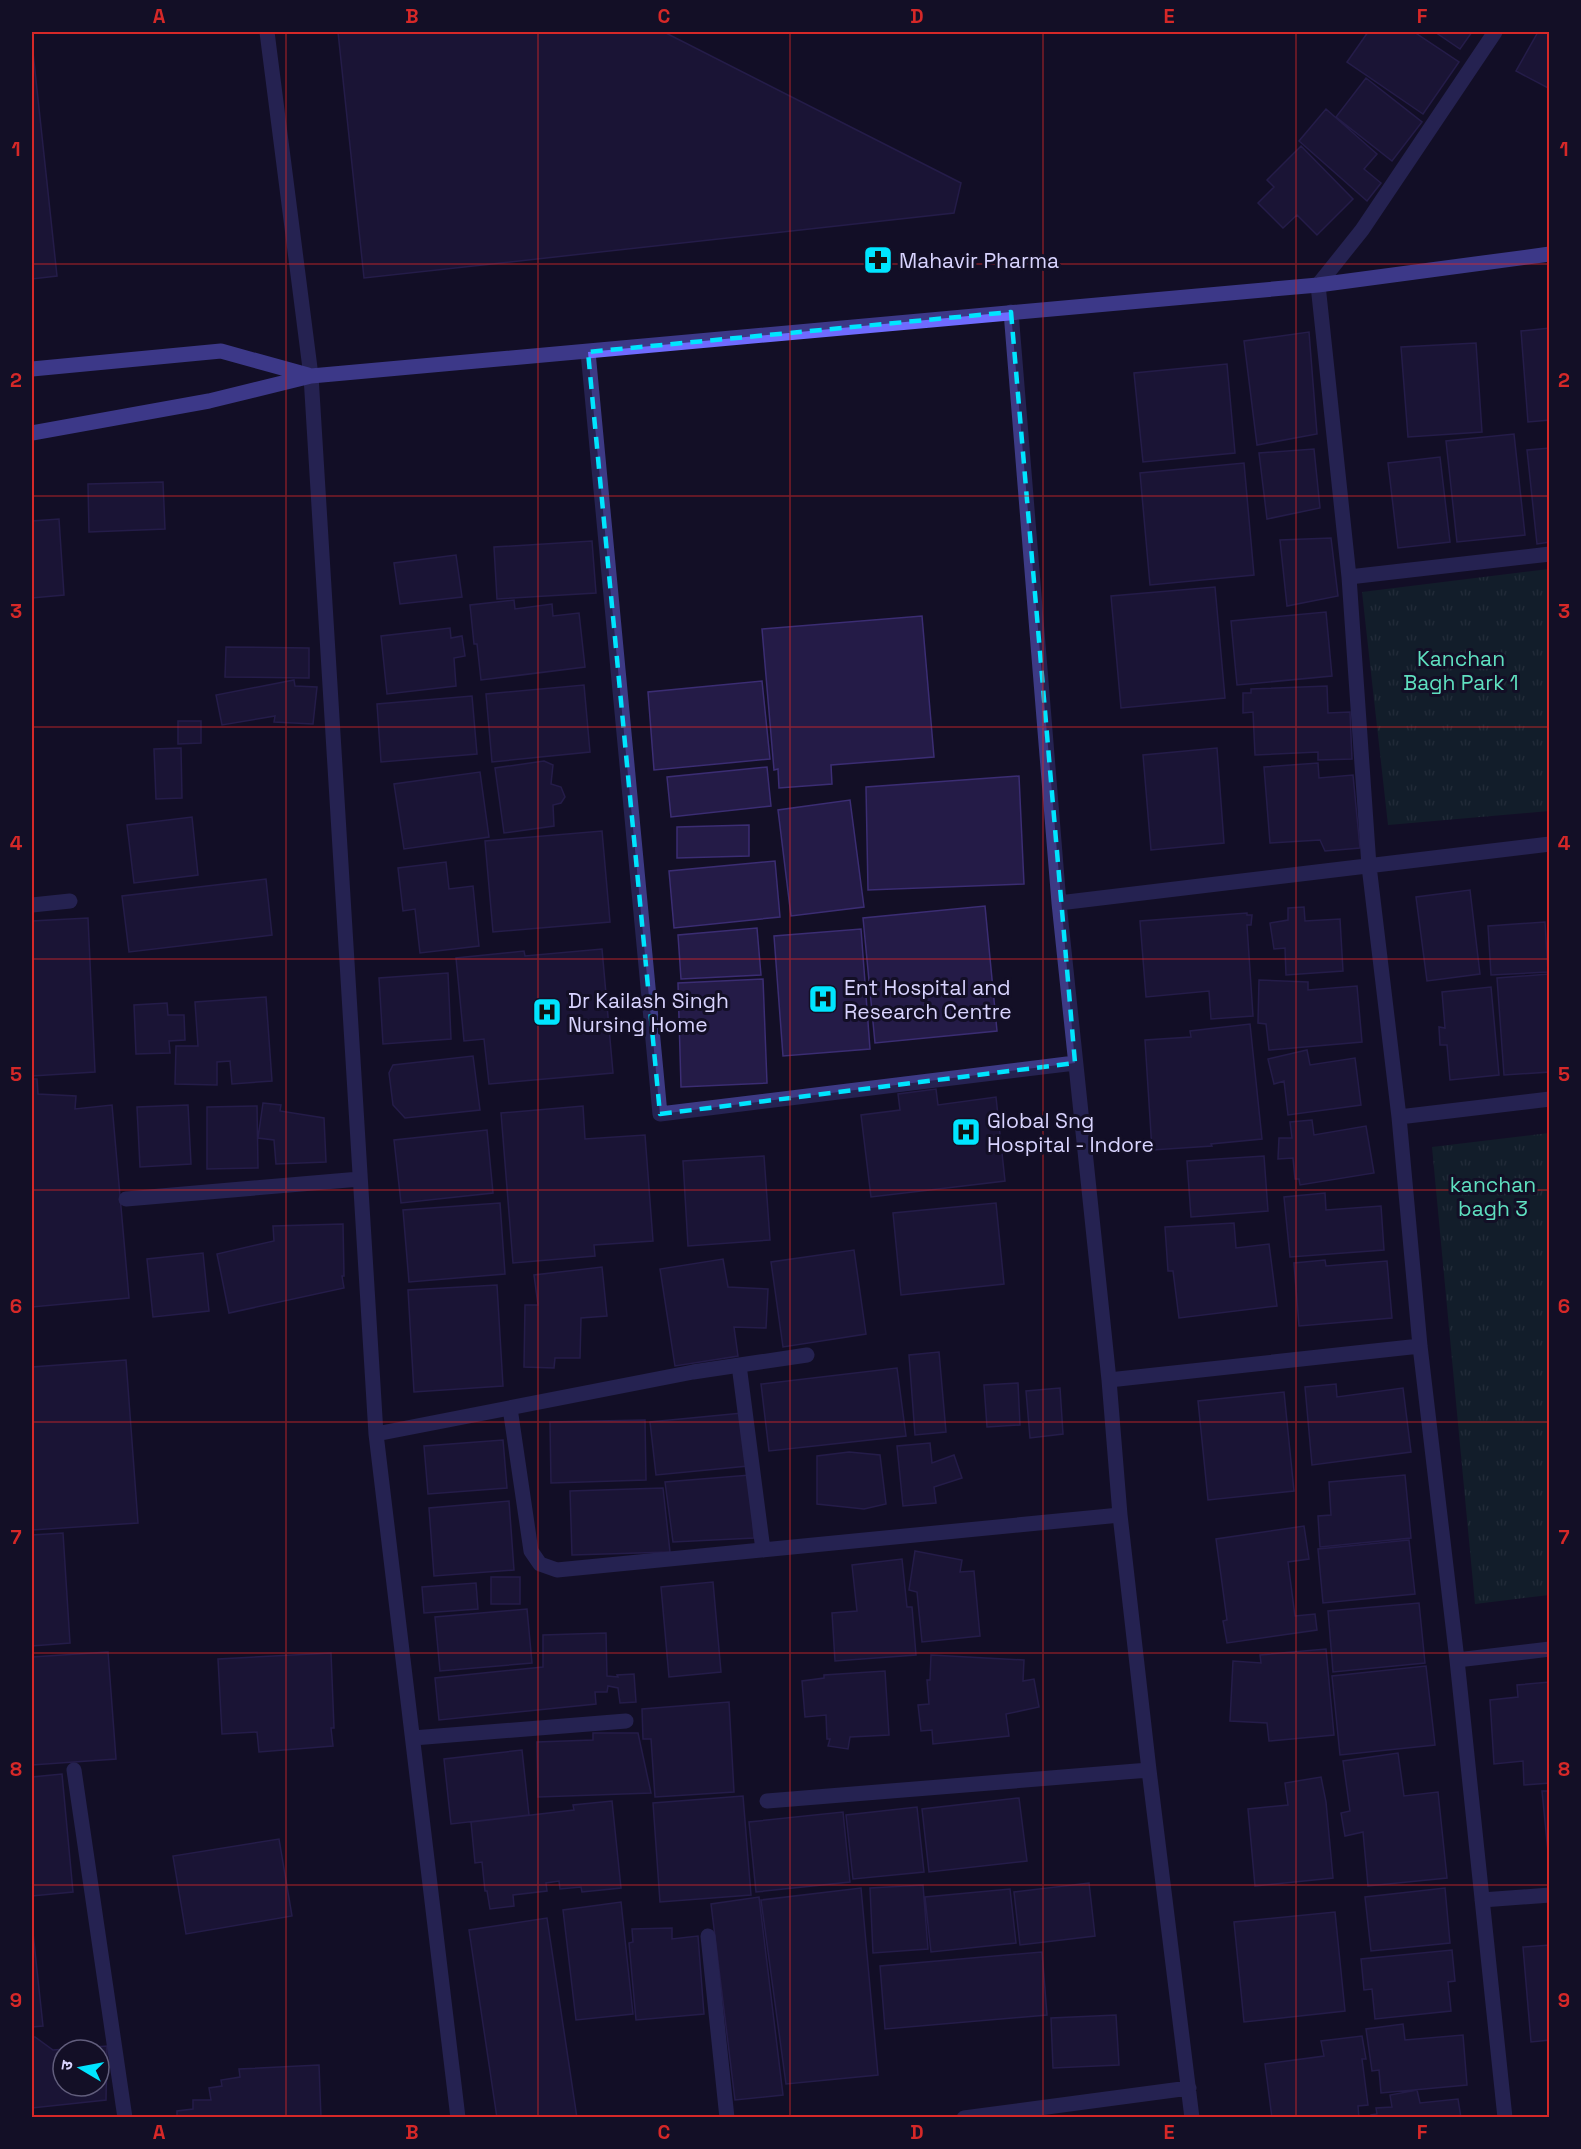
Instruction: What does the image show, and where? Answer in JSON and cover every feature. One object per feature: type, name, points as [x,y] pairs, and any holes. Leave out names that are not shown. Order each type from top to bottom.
[{"type":"street","points":[[267,32],[311,376],[376,1434],[458,2118]]},
{"type":"street","points":[[1496,32],[1362,230],[1318,285],[1349,577],[1369,866],[1399,1117],[1420,1346],[1505,2118]]},
{"type":"street","points":[[32,433],[209,401],[311,376],[1318,285],[1550,254]]},
{"type":"street","points":[[1011,312],[1059,903],[1109,1380],[1120,1515],[1192,2118]]},
{"type":"street","points":[[32,369],[221,351],[311,376]]},
{"type":"street","points":[[588,352],[660,1114],[1075,1063]]},
{"type":"street","points":[[1349,577],[1550,554]]},
{"type":"street","points":[[1059,903],[1550,844]]},
{"type":"street","points":[[32,905],[70,901]]},
{"type":"street","points":[[1399,1117],[1550,1100]]},
{"type":"street","points":[[126,1199],[360,1179]]},
{"type":"street","points":[[1109,1380],[1420,1346]]},
{"type":"street","points":[[376,1434],[693,1371],[807,1355]]},
{"type":"street","points":[[739,1365],[764,1550]]},
{"type":"street","points":[[510,1408],[531,1551],[540,1564],[557,1570],[1120,1515]]},
{"type":"street","points":[[1456,1660],[1550,1649]]},
{"type":"street","points":[[413,1738],[626,1721]]},
{"type":"street","points":[[74,1770],[125,2118]]},
{"type":"street","points":[[767,1801],[1149,1770]]},
{"type":"street","points":[[1482,1900],[1550,1895]]},
{"type":"street","points":[[708,1936],[727,2118]]},
{"type":"street","points":[[964,2118],[1189,2088]]},
{"type":"highlighted area","points":[[1011,312],[1075,1063],[660,1114],[588,352]]},
{"type":"green space","name":"Kanchan Bagh Park 1","points":[[1549,569],[1549,811],[1388,825],[1362,592]]},
{"type":"green space","name":"kanchan bagh 3","points":[[1549,1133],[1549,1595],[1475,1604],[1432,1147]]},
{"type":"building","points":[[338,32],[664,32],[961,183],[954,213],[364,278]]},
{"type":"building","points":[[1368,32],[1414,32],[1459,62],[1423,114],[1347,62]]},
{"type":"building","points":[[1435,32],[1472,32],[1460,49]]},
{"type":"building","points":[[1538,32],[1550,32],[1550,89],[1516,71]]},
{"type":"building","points":[[32,43],[57,276],[32,279]]},
{"type":"building","points":[[1366,78],[1422,122],[1392,161],[1336,117]]},
{"type":"building","points":[[1326,109],[1377,154],[1364,169],[1381,183],[1367,201],[1299,141]]},
{"type":"building","points":[[1301,146],[1353,199],[1317,235],[1297,215],[1283,228],[1258,203],[1274,187],[1267,180]]},
{"type":"building","points":[[1550,328],[1550,420],[1528,422],[1521,331]]},
{"type":"building","points":[[1309,332],[1317,434],[1257,445],[1244,341]]},
{"type":"building","points":[[1476,343],[1482,432],[1408,437],[1401,347]]},
{"type":"building","points":[[1227,364],[1235,453],[1143,462],[1134,373]]},
{"type":"building","points":[[1514,434],[1525,535],[1457,542],[1446,441]]},
{"type":"building","points":[[1550,448],[1550,542],[1537,544],[1527,450]]},
{"type":"building","points":[[1314,449],[1320,508],[1267,519],[1259,453]]},
{"type":"building","points":[[1440,457],[1450,542],[1398,548],[1388,463]]},
{"type":"building","points":[[1244,463],[1254,575],[1150,585],[1140,473]]},
{"type":"building","points":[[163,482],[165,529],[89,532],[88,484]]},
{"type":"building","points":[[59,519],[64,595],[32,598],[32,521]]},
{"type":"building","points":[[1331,538],[1338,596],[1287,606],[1280,540]]},
{"type":"building","points":[[592,541],[596,593],[497,599],[494,547]]},
{"type":"building","points":[[456,555],[462,597],[400,604],[394,563]]},
{"type":"building","points":[[1215,587],[1225,698],[1121,708],[1111,596]]},
{"type":"building","points":[[514,600],[515,609],[552,604],[553,616],[579,613],[585,667],[481,680],[470,605]]},
{"type":"building","points":[[1326,612],[1332,676],[1237,685],[1231,621]]},
{"type":"building","points":[[922,616],[934,757],[831,765],[832,784],[779,788],[778,769],[774,770],[762,629]]},
{"type":"building","points":[[450,628],[451,638],[462,636],[465,656],[454,658],[456,686],[387,694],[381,636]]},
{"type":"building","points":[[226,647],[309,648],[309,678],[225,677]]},
{"type":"building","points":[[294,680],[295,686],[317,687],[313,724],[274,722],[275,716],[222,725],[216,695]]},
{"type":"building","points":[[762,681],[770,759],[654,770],[648,692]]},
{"type":"building","points":[[584,685],[590,752],[492,762],[486,694]]},
{"type":"building","points":[[1327,686],[1328,713],[1350,712],[1352,759],[1318,760],[1318,752],[1255,755],[1253,712],[1243,713],[1243,693],[1251,693],[1251,689]]},
{"type":"building","points":[[472,696],[477,754],[381,762],[377,704]]},
{"type":"building","points":[[178,721],[201,721],[201,743],[178,744]]},
{"type":"building","points":[[181,748],[182,798],[156,799],[154,749]]},
{"type":"building","points":[[1217,748],[1224,843],[1151,850],[1143,755]]},
{"type":"building","points":[[544,761],[553,765],[551,784],[561,787],[565,797],[561,803],[553,805],[554,826],[504,833],[495,768]]},
{"type":"building","points":[[1318,763],[1319,778],[1353,775],[1360,848],[1325,851],[1320,840],[1270,843],[1264,767]]},
{"type":"building","points":[[767,767],[771,806],[671,817],[667,777]]},
{"type":"building","points":[[480,772],[489,837],[404,849],[394,784]]},
{"type":"building","points":[[1019,776],[1024,884],[868,890],[866,787]]},
{"type":"building","points":[[850,800],[864,907],[791,916],[778,810]]},
{"type":"building","points":[[192,817],[198,875],[134,883],[127,825]]},
{"type":"building","points":[[749,825],[749,856],[677,858],[677,827]]},
{"type":"building","points":[[602,831],[610,922],[493,932],[485,841]]},
{"type":"building","points":[[775,861],[780,917],[674,928],[669,871]]},
{"type":"building","points":[[446,862],[449,889],[473,886],[479,946],[420,953],[415,909],[403,911],[398,868]]},
{"type":"building","points":[[266,879],[272,935],[129,952],[122,896]]},
{"type":"building","points":[[1470,890],[1480,974],[1427,981],[1416,897]]},
{"type":"building","points":[[985,906],[997,1031],[875,1043],[863,918]]},
{"type":"building","points":[[1304,907],[1305,921],[1340,919],[1343,971],[1286,975],[1285,948],[1274,949],[1270,923],[1288,920],[1288,908]]},
{"type":"building","points":[[1247,913],[1247,915],[1252,915],[1251,925],[1247,925],[1253,1016],[1211,1019],[1209,991],[1146,997],[1140,921]]},
{"type":"building","points":[[88,918],[95,1072],[32,1076],[32,921]]},
{"type":"building","points":[[1545,922],[1548,972],[1491,975],[1488,926]]},
{"type":"building","points":[[757,928],[761,975],[681,979],[678,935]]},
{"type":"building","points":[[861,929],[870,1049],[783,1056],[774,936]]},
{"type":"building","points":[[602,949],[613,1073],[489,1084],[484,1039],[464,1041],[456,958],[524,951],[525,956]]},
{"type":"building","points":[[448,973],[451,1039],[383,1044],[379,978]]},
{"type":"building","points":[[1549,974],[1550,1072],[1504,1075],[1497,978]]},
{"type":"building","points":[[763,979],[767,1083],[681,1087],[678,983]]},
{"type":"building","points":[[1259,980],[1308,982],[1308,990],[1357,986],[1362,1042],[1269,1050],[1266,1024],[1258,1023]]},
{"type":"building","points":[[1491,987],[1499,1075],[1450,1080],[1447,1045],[1440,1045],[1439,1027],[1445,1028],[1442,992]]},
{"type":"building","points":[[266,997],[272,1081],[232,1084],[230,1061],[217,1062],[217,1085],[175,1084],[176,1046],[198,1046],[195,1002]]},
{"type":"building","points":[[167,1003],[168,1015],[184,1015],[185,1040],[169,1041],[170,1053],[136,1054],[134,1005]]},
{"type":"building","points":[[1250,1024],[1262,1139],[1211,1144],[1212,1146],[1152,1150],[1145,1040],[1191,1037],[1190,1031]]},
{"type":"building","points":[[1307,1050],[1310,1065],[1355,1058],[1361,1105],[1288,1115],[1284,1081],[1274,1084],[1268,1059]]},
{"type":"building","points":[[473,1056],[480,1110],[405,1118],[393,1105],[389,1073],[393,1065]]},
{"type":"building","points":[[32,1079],[37,1079],[38,1094],[76,1096],[75,1109],[112,1105],[129,1298],[32,1307]]},
{"type":"building","points":[[936,1089],[938,1105],[996,1097],[1005,1181],[871,1197],[861,1115],[900,1110],[898,1094]]},
{"type":"building","points":[[263,1103],[281,1105],[280,1111],[324,1118],[326,1162],[276,1164],[274,1140],[258,1138]]},
{"type":"building","points":[[188,1105],[191,1164],[140,1167],[137,1107]]},
{"type":"building","points":[[257,1106],[258,1168],[207,1169],[207,1107]]},
{"type":"building","points":[[583,1106],[585,1139],[645,1135],[653,1241],[594,1245],[595,1256],[513,1263],[501,1113]]},
{"type":"building","points":[[1312,1120],[1314,1135],[1366,1126],[1374,1173],[1300,1185],[1299,1179],[1295,1179],[1293,1158],[1278,1159],[1279,1138],[1292,1138],[1290,1122]]},
{"type":"building","points":[[487,1130],[493,1193],[401,1203],[394,1140]]},
{"type":"building","points":[[764,1156],[770,1240],[688,1246],[683,1161]]},
{"type":"building","points":[[1264,1156],[1268,1211],[1191,1217],[1187,1161]]},
{"type":"building","points":[[1325,1193],[1326,1210],[1381,1206],[1384,1250],[1290,1257],[1284,1197]]},
{"type":"building","points":[[500,1203],[505,1274],[409,1282],[403,1210]]},
{"type":"building","points":[[996,1203],[1004,1284],[901,1295],[893,1213]]},
{"type":"building","points":[[1234,1223],[1236,1248],[1269,1244],[1277,1306],[1179,1318],[1173,1271],[1168,1271],[1165,1227]]},
{"type":"building","points":[[343,1224],[344,1276],[342,1276],[344,1288],[229,1313],[217,1254],[274,1241],[273,1226]]},
{"type":"building","points":[[854,1250],[866,1334],[783,1347],[771,1262]]},
{"type":"building","points":[[203,1253],[209,1311],[153,1317],[147,1259]]},
{"type":"building","points":[[723,1259],[728,1287],[768,1289],[766,1328],[734,1327],[738,1356],[675,1366],[660,1269]]},
{"type":"building","points":[[1325,1260],[1326,1266],[1387,1261],[1392,1318],[1299,1326],[1294,1263]]},
{"type":"building","points":[[602,1267],[607,1316],[581,1318],[580,1358],[555,1358],[554,1368],[524,1367],[525,1305],[538,1305],[534,1275]]},
{"type":"building","points":[[497,1285],[503,1386],[414,1392],[408,1290]]},
{"type":"building","points":[[939,1352],[946,1432],[915,1435],[909,1355]]},
{"type":"building","points":[[126,1360],[138,1523],[32,1530],[32,1367]]},
{"type":"building","points":[[897,1368],[906,1436],[769,1451],[761,1384]]},
{"type":"building","points":[[1018,1383],[1020,1425],[987,1427],[984,1385]]},
{"type":"building","points":[[1336,1384],[1337,1397],[1403,1388],[1411,1452],[1312,1465],[1305,1387]]},
{"type":"building","points":[[1060,1388],[1063,1434],[1030,1438],[1026,1391]]},
{"type":"building","points":[[1284,1392],[1294,1491],[1208,1500],[1198,1401]]},
{"type":"building","points":[[742,1413],[748,1466],[656,1475],[650,1422]]},
{"type":"building","points":[[645,1420],[646,1480],[551,1483],[550,1422]]},
{"type":"building","points":[[503,1440],[507,1488],[428,1494],[424,1446]]},
{"type":"building","points":[[930,1443],[932,1463],[954,1455],[962,1478],[934,1487],[936,1503],[903,1506],[897,1446]]},
{"type":"building","points":[[849,1452],[880,1455],[886,1504],[864,1509],[817,1504],[817,1456]]},
{"type":"building","points":[[750,1475],[754,1538],[673,1542],[665,1482]]},
{"type":"building","points":[[1405,1475],[1411,1538],[1320,1547],[1318,1516],[1331,1515],[1329,1482]]},
{"type":"building","points":[[663,1488],[670,1552],[572,1555],[570,1491]]},
{"type":"building","points":[[509,1501],[514,1570],[434,1576],[429,1508]]},
{"type":"building","points":[[1304,1526],[1309,1559],[1288,1562],[1295,1616],[1315,1614],[1317,1630],[1227,1643],[1223,1621],[1227,1620],[1216,1539]]},
{"type":"building","points":[[63,1533],[70,1643],[32,1646],[32,1535]]},
{"type":"building","points":[[1409,1540],[1415,1594],[1323,1603],[1318,1549]]},
{"type":"building","points":[[915,1551],[962,1560],[960,1572],[974,1571],[980,1636],[922,1642],[917,1592],[909,1590]]},
{"type":"building","points":[[902,1559],[907,1607],[912,1607],[916,1655],[835,1661],[832,1613],[857,1611],[852,1565]]},
{"type":"building","points":[[491,1577],[520,1577],[520,1604],[491,1604]]},
{"type":"building","points":[[713,1582],[721,1672],[669,1677],[661,1587]]},
{"type":"building","points":[[476,1583],[478,1609],[424,1613],[422,1587]]},
{"type":"building","points":[[1419,1603],[1425,1663],[1333,1672],[1328,1611]]},
{"type":"building","points":[[527,1609],[532,1663],[440,1671],[435,1617]]},
{"type":"building","points":[[606,1633],[607,1676],[618,1677],[617,1675],[634,1674],[636,1702],[620,1703],[618,1688],[608,1686],[607,1692],[595,1692],[596,1704],[439,1720],[435,1678],[543,1667],[543,1635]]},
{"type":"building","points":[[1326,1649],[1334,1735],[1269,1741],[1267,1723],[1230,1721],[1233,1661],[1261,1663],[1260,1655]]},
{"type":"building","points":[[108,1652],[116,1759],[32,1765],[32,1657]]},
{"type":"building","points":[[331,1653],[333,1746],[259,1752],[257,1732],[222,1734],[218,1659]]},
{"type":"building","points":[[931,1655],[1024,1660],[1023,1681],[1034,1679],[1039,1707],[1006,1714],[1009,1736],[933,1744],[932,1730],[921,1731],[918,1705],[929,1704],[927,1680],[930,1680]]},
{"type":"building","points":[[1426,1666],[1435,1745],[1340,1755],[1332,1676]]},
{"type":"building","points":[[885,1671],[889,1735],[850,1737],[848,1749],[828,1746],[830,1739],[827,1739],[826,1715],[805,1717],[802,1681],[824,1678],[824,1675]]},
{"type":"building","points":[[1550,1682],[1550,1783],[1524,1785],[1523,1761],[1494,1764],[1490,1700],[1518,1697],[1517,1685]]},
{"type":"building","points":[[729,1702],[734,1792],[655,1797],[651,1739],[643,1739],[642,1709]]},
{"type":"building","points":[[593,1733],[638,1733],[651,1793],[538,1797],[537,1742],[593,1740]]},
{"type":"building","points":[[522,1750],[529,1815],[451,1824],[444,1759]]},
{"type":"building","points":[[1398,1753],[1404,1796],[1438,1792],[1447,1878],[1368,1886],[1363,1832],[1345,1836],[1341,1813],[1350,1811],[1343,1761]]},
{"type":"building","points":[[62,1774],[73,1892],[32,1896],[32,1777]]},
{"type":"building","points":[[1321,1777],[1326,1802],[1333,1878],[1255,1886],[1248,1809],[1288,1805],[1285,1783]]},
{"type":"building","points":[[1542,1791],[1550,1791],[1550,1872]]},
{"type":"building","points":[[743,1796],[751,1895],[660,1902],[653,1803]]},
{"type":"building","points":[[1019,1798],[1027,1861],[929,1872],[922,1809]]},
{"type":"building","points":[[612,1801],[621,1888],[582,1892],[581,1887],[560,1889],[559,1881],[546,1883],[547,1891],[513,1895],[514,1906],[490,1909],[487,1891],[485,1891],[482,1862],[475,1863],[471,1822],[574,1810],[573,1805]]},
{"type":"building","points":[[917,1807],[924,1872],[853,1879],[846,1815]]},
{"type":"building","points":[[843,1812],[850,1882],[756,1892],[749,1822]]},
{"type":"building","points":[[279,1839],[292,1916],[186,1934],[173,1856]]},
{"type":"building","points":[[1089,1883],[1095,1936],[1020,1945],[1014,1892]]},
{"type":"building","points":[[923,1885],[928,1949],[873,1953],[870,1888]]},
{"type":"building","points":[[861,1888],[878,2075],[786,2084],[761,1900]]},
{"type":"building","points":[[1445,1888],[1450,1943],[1371,1951],[1365,1897]]},
{"type":"building","points":[[1010,1889],[1016,1943],[931,1952],[925,1897]]},
{"type":"building","points":[[759,1897],[783,2095],[735,2100],[711,1904]]},
{"type":"building","points":[[621,1902],[633,2014],[576,2020],[563,1910]]},
{"type":"building","points":[[1335,1912],[1345,2011],[1244,2022],[1234,1922]]},
{"type":"building","points":[[547,1918],[577,2118],[497,2118],[469,1930]]},
{"type":"building","points":[[672,1928],[672,1939],[698,1936],[704,2014],[636,2020],[629,1943],[633,1942],[632,1929]]},
{"type":"building","points":[[32,1933],[43,2026],[32,2027]]},
{"type":"building","points":[[1550,1945],[1550,2040],[1531,2042],[1523,1947]]},
{"type":"building","points":[[1452,1950],[1455,1981],[1448,1982],[1451,2011],[1375,2019],[1372,1989],[1364,1990],[1361,1959]]},
{"type":"building","points":[[1042,1952],[1047,2015],[885,2029],[880,1966]]},
{"type":"building","points":[[1116,2015],[1119,2065],[1053,2068],[1051,2018]]},
{"type":"building","points":[[1403,2024],[1405,2040],[1463,2035],[1467,2085],[1381,2093],[1379,2070],[1372,2071],[1366,2029]]},
{"type":"building","points":[[1362,2036],[1366,2059],[1362,2059],[1368,2105],[1358,2106],[1359,2118],[1272,2118],[1265,2064],[1324,2056],[1321,2041]]},
{"type":"building","points":[[32,2037],[51,2049],[51,2098],[106,2098],[106,2100],[32,2108]]},
{"type":"building","points":[[319,2065],[321,2118],[177,2118],[177,2111],[193,2109],[193,2100],[211,2100],[209,2088],[222,2086],[221,2080],[240,2077],[239,2069]]},
{"type":"building","points":[[1417,2090],[1420,2103],[1458,2099],[1461,2118],[1371,2118],[1371,2115],[1377,2114],[1376,2108],[1392,2107],[1390,2095]]},
{"type":"place","name":"Mahavir Pharma","points":[[878,260]]},
{"type":"place","name":"Ent Hospital and Research Centre","points":[[823,999]]},
{"type":"place","name":"Dr Kailash Singh Nursing Home","points":[[547,1012]]},
{"type":"place","name":"Global Sng Hospital - Indore","points":[[966,1132]]}]
